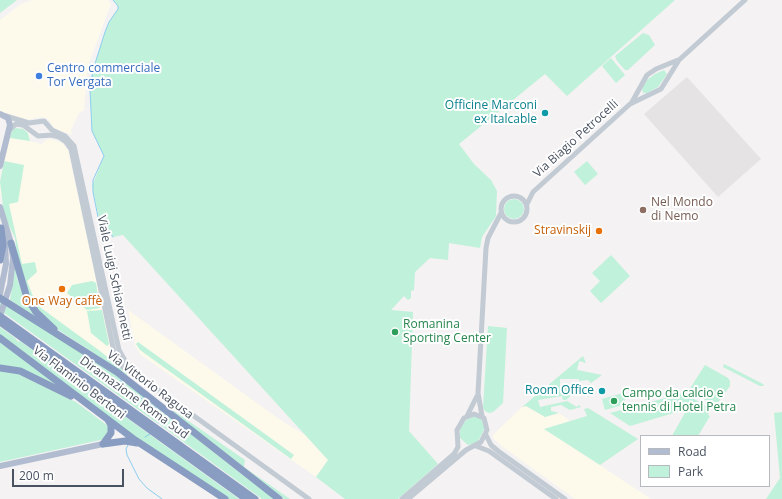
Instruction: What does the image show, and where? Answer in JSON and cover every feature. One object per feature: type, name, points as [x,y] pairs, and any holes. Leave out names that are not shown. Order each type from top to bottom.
[{"type":"highway","points":[[0,227],[4,245],[0,260]]},
{"type":"highway","points":[[12,243],[29,302],[39,316],[69,342]]},
{"type":"highway","name":"Via Vittorio Ragusa","points":[[0,298],[136,386],[227,460],[279,499]]},
{"type":"highway","name":"Diramazione Roma Sud","points":[[0,316],[255,499]]},
{"type":"highway","name":"Diramazione Roma Sud","points":[[0,322],[246,499]]},
{"type":"highway","name":"Via Flaminio Bertoni","points":[[0,338],[144,446]]},
{"type":"highway","points":[[0,368],[20,371],[68,394],[99,413]]},
{"type":"highway","points":[[103,444],[109,438],[111,431],[111,425],[106,418]]},
{"type":"highway","points":[[103,444],[128,440],[144,446],[225,499]]},
{"type":"main road","points":[[0,166],[10,120],[2,115]]},
{"type":"main road","points":[[0,207],[12,243],[12,270],[8,292],[0,316]]},
{"type":"main road","points":[[0,227],[7,251],[6,271],[1,291]]},
{"type":"main road","points":[[0,466],[103,444]]},
{"type":"street","name":"Via Biagio Petrocelli","points":[[632,102],[660,90],[679,60],[745,0]]},
{"type":"street","name":"Via Biagio Petrocelli","points":[[527,204],[533,192],[632,102],[647,75],[656,69],[679,60]]},
{"type":"street","name":"Viale Luigi Schiavonetti","points":[[2,115],[29,123],[44,121],[52,130],[67,137],[75,148],[119,350],[127,364],[140,377],[309,499]]},
{"type":"street","name":"Viale Luigi Schiavonetti","points":[[9,130],[14,125],[22,125],[29,128],[38,136],[52,135],[59,137],[66,142],[71,149],[114,352],[119,362],[134,376],[305,499]]},
{"type":"street","name":"Via Biagio Petrocelli","points":[[520,196],[533,192]]},
{"type":"street","points":[[496,226],[508,221],[516,222],[523,220],[527,213],[527,204],[520,196],[512,196],[505,199],[501,206],[501,213],[496,226],[489,236],[486,246],[478,393],[482,416],[487,423],[486,434],[491,445],[498,451],[565,499]]},
{"type":"street","points":[[501,213],[508,221]]},
{"type":"street","points":[[402,499],[453,455],[458,447],[458,428],[467,416],[478,393]]},
{"type":"street","points":[[467,416],[474,414],[482,416]]},
{"type":"street","points":[[408,499],[466,450],[475,446],[486,434]]},
{"type":"street","points":[[458,439],[464,446],[475,446],[489,451],[556,499]]},
{"type":"shaded area","points":[[32,0],[108,0],[111,4],[88,66],[84,110],[79,113],[71,130],[72,135],[54,128],[48,119],[41,117],[27,120],[0,111],[0,20],[21,4]]},
{"type":"shaded area","points":[[687,77],[761,159],[718,197],[644,114]]},
{"type":"shaded area","points":[[17,128],[27,131],[30,134],[30,141],[41,144],[48,139],[54,140],[62,143],[68,150],[114,363],[40,307],[31,292],[17,255],[15,238],[7,223],[0,192],[1,173],[11,131]]},
{"type":"shaded area","points":[[128,310],[279,419],[305,435],[328,460],[316,477],[141,355],[135,345]]},
{"type":"shaded area","points":[[526,406],[545,417],[559,413],[570,421],[545,429],[651,499],[575,499],[503,447],[493,438],[493,435],[522,407]]},
{"type":"green space","points":[[0,0],[17,0],[0,13]]},
{"type":"green space","points":[[113,0],[675,0],[567,96],[545,74],[459,144],[474,164],[491,180],[497,191],[496,216],[482,237],[480,248],[449,243],[448,260],[430,258],[415,272],[414,290],[411,291],[411,298],[408,300],[404,296],[391,310],[413,312],[409,431],[438,464],[398,499],[345,499],[316,477],[328,460],[123,235],[113,237],[99,218],[92,186],[104,156],[92,131],[90,87],[93,70],[105,32],[109,22],[118,9],[118,6]]},
{"type":"green space","points":[[643,33],[649,35],[655,45],[628,70],[625,70],[617,61],[615,56]]},
{"type":"green space","points":[[611,58],[625,75],[616,83],[602,66]]},
{"type":"green space","points":[[664,70],[667,74],[658,87],[647,93],[643,93],[642,88],[647,80]]},
{"type":"green space","points":[[16,128],[23,129],[28,133],[30,141],[10,138],[12,130]]},
{"type":"green space","points":[[4,161],[24,165],[18,202],[9,204],[22,264],[35,262],[37,272],[27,281],[34,299],[41,308],[100,351],[126,372],[128,376],[54,327],[33,305],[17,255],[15,238],[4,215],[0,182]]},
{"type":"green space","points":[[587,161],[598,174],[585,185],[574,172]]},
{"type":"green space","points":[[514,199],[521,202],[524,209],[521,216],[514,219],[507,216],[504,209],[507,202]]},
{"type":"green space","points":[[611,255],[630,276],[601,303],[590,291],[600,281],[592,273]]},
{"type":"green space","points":[[15,263],[17,278],[24,298],[40,321],[10,300]]},
{"type":"green space","points":[[92,281],[96,283],[100,308],[87,310],[67,293],[72,285]]},
{"type":"green space","points":[[0,301],[118,376],[125,388],[157,410],[159,416],[157,423],[0,310]]},
{"type":"green space","points":[[102,310],[109,344],[107,346],[91,333],[87,311]]},
{"type":"green space","points":[[488,326],[507,328],[503,403],[493,412],[489,413],[483,408]]},
{"type":"green space","points":[[0,327],[18,342],[20,341],[239,499],[229,499],[147,446],[0,335]]},
{"type":"green space","points":[[0,341],[66,391],[0,366]]},
{"type":"green space","points":[[138,342],[294,455],[291,459],[140,350],[136,344]]},
{"type":"green space","points":[[583,356],[586,363],[579,361],[577,370],[602,375],[591,383],[588,380],[579,381],[579,379],[560,379],[560,387],[570,387],[568,391],[563,392],[565,395],[573,390],[576,391],[566,400],[563,400],[562,396],[538,400],[540,407],[567,401],[577,407],[579,405],[581,407],[570,410],[561,405],[551,407],[551,411],[559,413],[545,417],[526,406],[522,407]]},
{"type":"green space","points":[[724,364],[763,384],[764,386],[760,386],[723,367]]},
{"type":"green space","points":[[705,365],[728,378],[730,381],[730,386],[717,404],[710,403],[689,390]]},
{"type":"green space","points":[[0,371],[12,371],[76,402],[108,426],[110,430],[105,439],[0,462]]},
{"type":"green space","points":[[121,379],[275,499],[262,499],[159,424],[161,418],[158,409],[127,387]]},
{"type":"green space","name":"Campo da calcio e tennis di Hotel Petra","points":[[623,393],[626,404],[605,410],[602,399]]},
{"type":"green space","points":[[684,393],[711,409],[708,415],[710,416],[699,435],[673,435],[687,409],[630,426],[610,413]]},
{"type":"green space","points":[[588,408],[638,439],[600,465],[544,429],[587,416],[584,409]]},
{"type":"green space","points":[[174,411],[245,460],[244,467],[290,499],[284,499],[225,454],[173,412]]},
{"type":"green space","points":[[782,412],[782,499],[766,499],[780,478],[774,413]]},
{"type":"green space","points":[[475,416],[481,418],[485,428],[477,443],[468,445],[460,438],[460,429],[466,420]]},
{"type":"waterway","points":[[113,0],[118,6],[118,9],[109,22],[105,32],[93,70],[90,90],[92,131],[104,156],[93,180],[93,192],[98,217],[113,237]]},
{"type":"waterway","points":[[120,379],[126,388],[156,408],[160,418],[158,423]]},
{"type":"waterway","points":[[145,437],[150,434]]},
{"type":"waterway","points":[[128,445],[126,449],[127,455],[139,479],[147,488],[162,499]]},
{"type":"place","name":"Centro commerciale Tor Vergata","points":[[39,76]]},
{"type":"place","name":"Officine Marconi ex Italcable","points":[[545,113]]},
{"type":"place","name":"Nel Mondo di Nemo","points":[[643,210]]},
{"type":"place","name":"Stravinskij","points":[[599,231]]},
{"type":"place","name":"One Way caffè","points":[[62,289]]},
{"type":"place","name":"Romanina Sporting Center","points":[[395,332]]},
{"type":"place","name":"Room Office","points":[[602,391]]},
{"type":"place","name":"Campo da calcio e tennis di Hotel Petra","points":[[614,401]]}]
